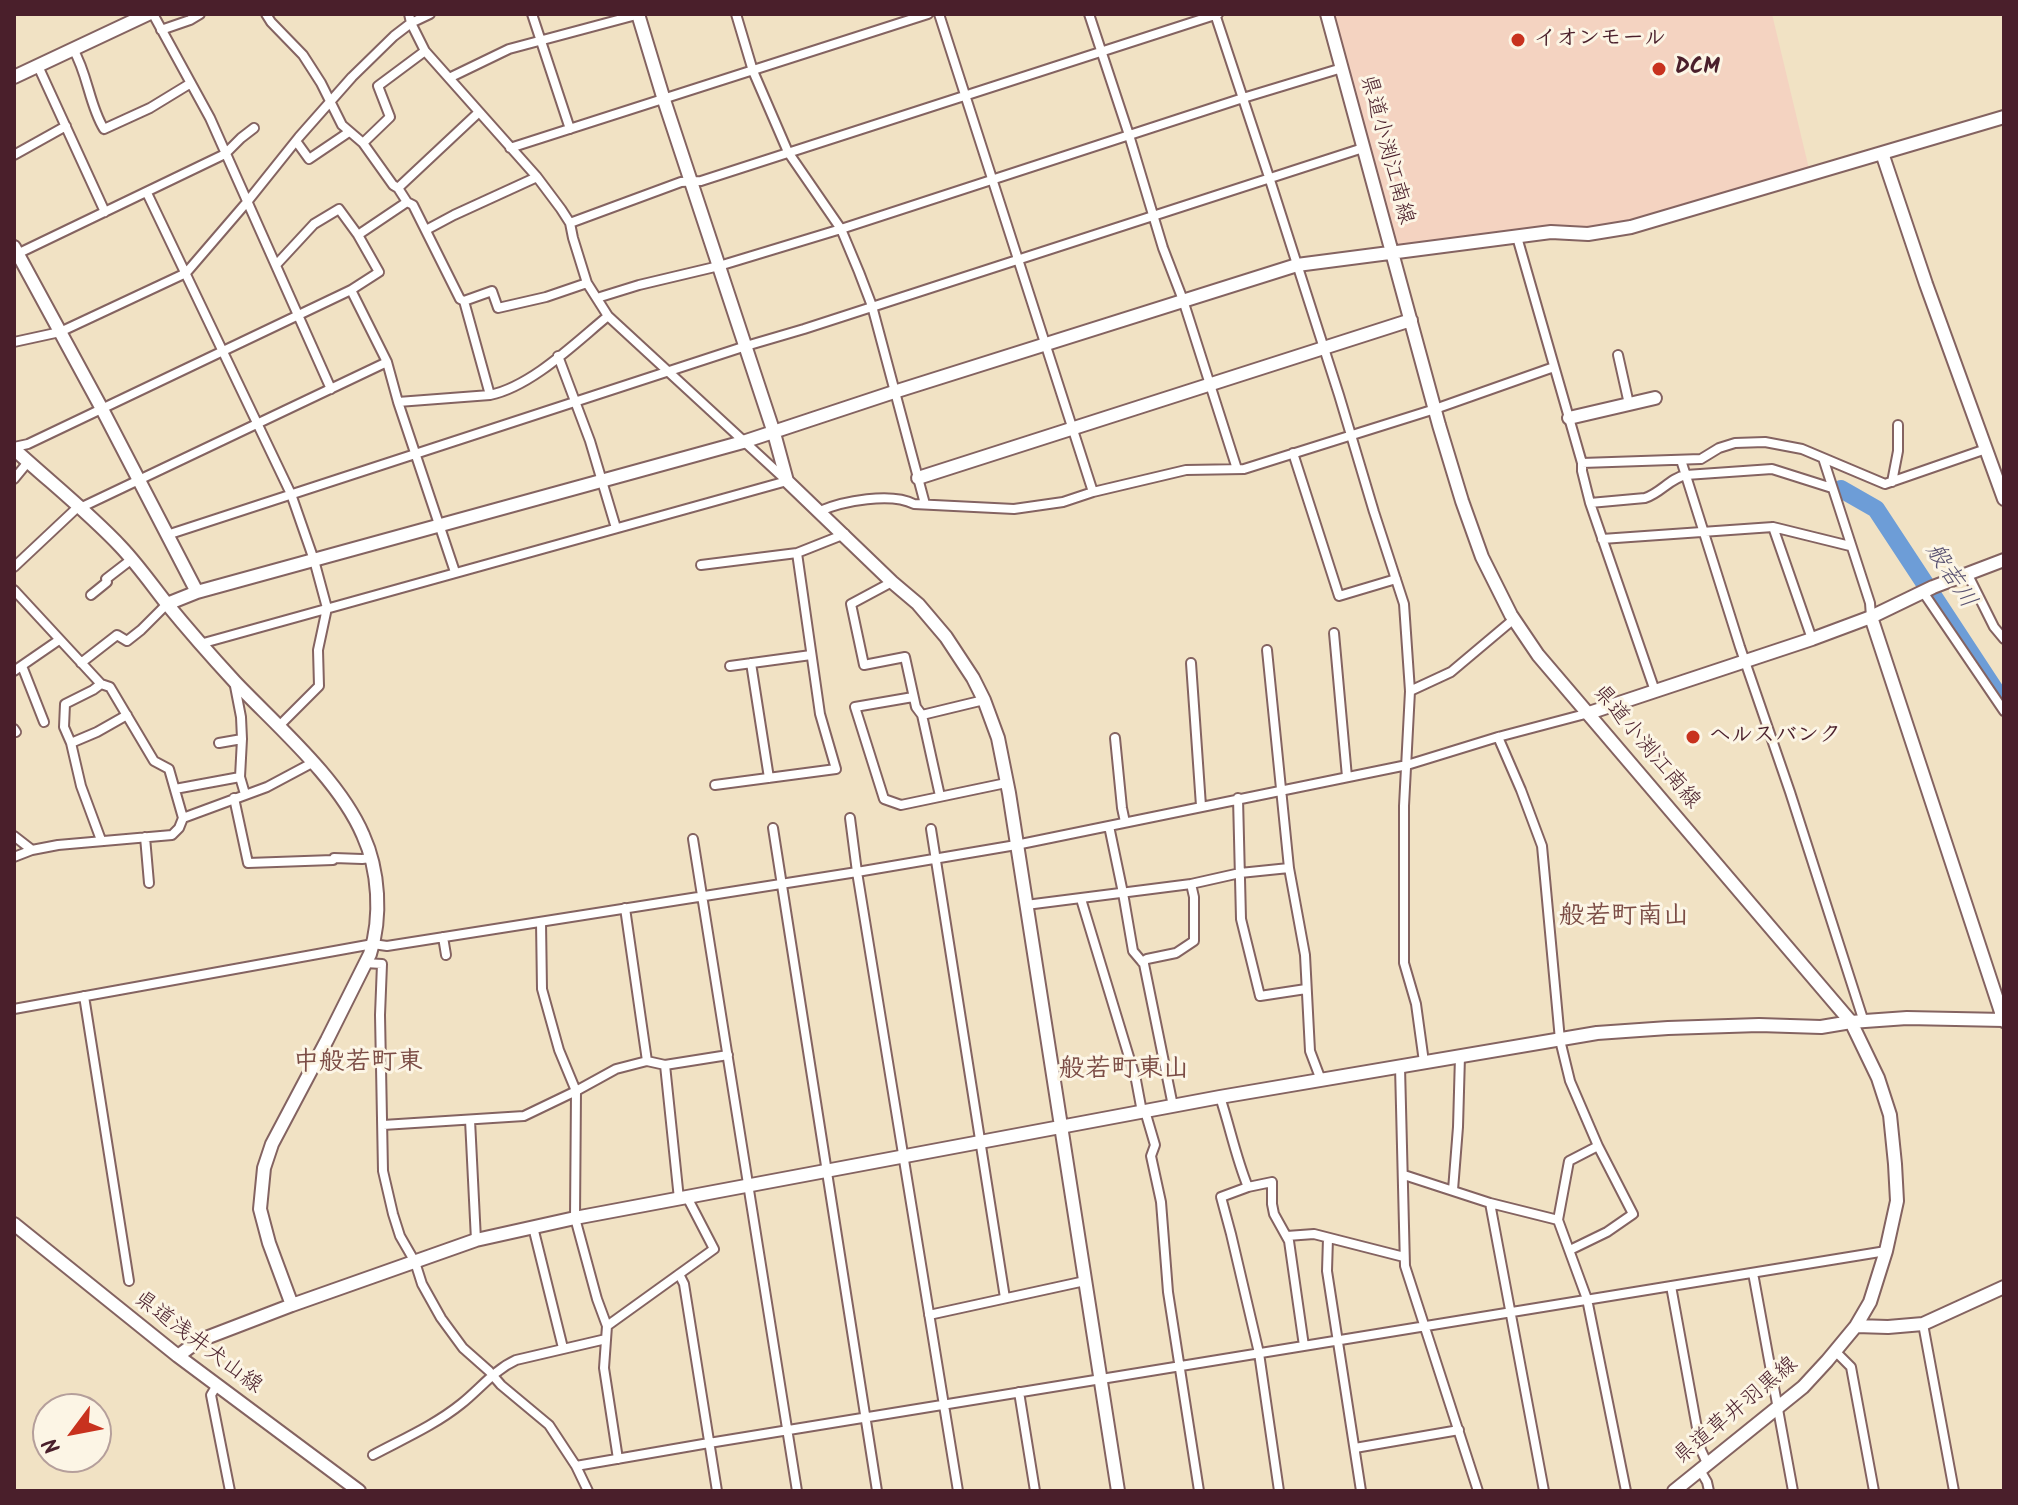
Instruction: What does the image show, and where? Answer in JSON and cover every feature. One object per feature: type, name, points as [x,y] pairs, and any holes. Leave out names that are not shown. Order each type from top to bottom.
[{"type":"street","points":[[14,77],[132,17],[150,14],[210,118],[331,389]]},
{"type":"street","points":[[161,30],[200,14]]},
{"type":"street","points":[[266,14],[303,55],[335,114],[349,132],[363,143],[407,202],[413,205],[460,299],[464,301],[490,395]]},
{"type":"street","points":[[14,342],[60,332],[186,273],[352,77],[410,18],[430,14]]},
{"type":"street","points":[[532,14],[570,129]]},
{"type":"street","points":[[449,78],[509,49],[639,14],[787,481]]},
{"type":"street","points":[[736,14],[753,71],[788,152],[841,229],[872,306],[925,504]]},
{"type":"street","points":[[510,148],[928,14]]},
{"type":"street","points":[[939,14],[1093,492]]},
{"type":"street","points":[[1089,14],[1237,469]]},
{"type":"street","points":[[570,223],[681,182],[701,181],[1216,14],[1404,604],[1410,691],[1404,806],[1404,963],[1416,1004],[1424,1062]]},
{"type":"street","name":"県道小渕江南線","points":[[1327,14],[1462,501],[1482,557],[1514,619],[1538,655],[1857,1022],[1890,1115],[1897,1201],[1870,1302],[1856,1326]]},
{"type":"street","points":[[410,18],[425,51],[537,177],[570,223],[587,283],[608,316],[918,604],[946,637],[984,700],[998,738],[1009,793],[1118,1491]]},
{"type":"street","points":[[73,49],[104,129],[150,108],[191,83]]},
{"type":"street","points":[[363,143],[390,117],[378,86],[425,51]]},
{"type":"street","points":[[38,66],[105,212]]},
{"type":"street","points":[[597,298],[719,266],[841,229],[1342,68]]},
{"type":"street","points":[[398,188],[478,113]]},
{"type":"street","points":[[81,663],[117,635],[127,641],[167,604],[197,592],[774,433],[1297,265],[1551,232],[1588,234],[1631,227],[2004,117]]},
{"type":"street","points":[[14,155],[66,126]]},
{"type":"street","points":[[197,592],[102,409],[15,252],[225,154],[254,128]]},
{"type":"street","points":[[296,141],[309,159],[349,132]]},
{"type":"street","points":[[167,535],[1363,148]]},
{"type":"street","points":[[1882,153],[2004,499]]},
{"type":"street","points":[[426,230],[537,177]]},
{"type":"street","points":[[147,193],[291,494],[327,608],[318,650],[319,686],[278,727]]},
{"type":"street","points":[[358,235],[407,202]]},
{"type":"street","points":[[276,265],[314,224],[339,209],[379,272],[351,290],[298,316],[14,448],[81,506],[132,559],[200,644],[312,763],[351,813],[372,858],[377,891],[373,944],[272,1144],[264,1168],[260,1209],[292,1305]]},
{"type":"street","points":[[1517,237],[1582,463],[1590,503],[1655,691]]},
{"type":"street","points":[[464,301],[492,291],[499,312],[587,283]]},
{"type":"street","points":[[351,290],[387,362],[455,572]]},
{"type":"street","points":[[398,402],[503,392],[523,383],[608,316]]},
{"type":"street","points":[[918,478],[1411,320]]},
{"type":"street","points":[[1618,355],[1629,404]]},
{"type":"street","points":[[558,356],[616,528]]},
{"type":"street","points":[[14,567],[81,506],[387,362]]},
{"type":"street","points":[[820,511],[856,500],[1014,509],[1063,502],[1186,470],[1244,469],[1435,409],[1554,367]]},
{"type":"street","points":[[1569,418],[1655,398]]},
{"type":"street","points":[[1892,482],[1898,451],[1898,425]]},
{"type":"street","points":[[1582,463],[1701,459],[1727,445],[1765,442],[1802,449],[1885,484],[1986,449]]},
{"type":"street","points":[[1293,453],[1339,596],[1396,579]]},
{"type":"street","points":[[178,1356],[198,1341],[476,1240],[575,1218],[1220,1097],[1597,1033],[1759,1025],[1821,1027],[1907,1018],[2004,1020],[1871,617],[1870,603],[1823,458]]},
{"type":"street","points":[[1681,460],[1857,1022]]},
{"type":"street","points":[[14,479],[28,462]]},
{"type":"street","points":[[1590,503],[1652,496],[1675,478],[1686,475],[1772,469],[1832,488]]},
{"type":"street","points":[[200,644],[787,481]]},
{"type":"street","points":[[1602,539],[1773,527],[1850,546]]},
{"type":"street","points":[[1773,527],[1812,639]]},
{"type":"street","points":[[701,565],[797,553],[845,534]]},
{"type":"street","points":[[715,785],[836,769],[820,714],[797,553]]},
{"type":"street","points":[[91,595],[132,559]]},
{"type":"street","points":[[14,1009],[373,944],[387,946],[1016,845],[1407,765],[1589,713],[1812,639],[2004,560]]},
{"type":"street","points":[[1967,573],[1994,627],[2004,639]]},
{"type":"street","points":[[892,582],[851,604],[864,665],[905,657],[940,796]]},
{"type":"street","points":[[1928,589],[2004,711]]},
{"type":"street","points":[[14,590],[101,684],[110,687],[154,761],[169,769],[183,818],[172,835],[101,840],[32,850],[14,857]]},
{"type":"street","points":[[1410,691],[1451,672],[1514,619]]},
{"type":"street","points":[[1334,633],[1347,777]]},
{"type":"street","points":[[44,722],[18,668],[59,640]]},
{"type":"street","points":[[1267,650],[1289,868],[1305,955],[1310,1051],[1321,1080]]},
{"type":"street","points":[[730,666],[811,655]]},
{"type":"street","points":[[751,663],[769,778]]},
{"type":"street","points":[[1191,663],[1201,806]]},
{"type":"street","points":[[234,680],[241,717],[240,777],[245,794]]},
{"type":"street","points":[[101,684],[65,704],[64,727],[101,840]]},
{"type":"street","points":[[913,697],[855,707],[884,799],[901,805],[1006,783]]},
{"type":"street","points":[[922,715],[984,700]]},
{"type":"street","points":[[71,743],[127,715]]},
{"type":"street","points":[[1498,737],[1542,846],[1560,1040],[1570,1081],[1598,1146],[1633,1214],[1607,1232],[1570,1250]]},
{"type":"street","points":[[1115,738],[1125,822]]},
{"type":"street","points":[[219,743],[242,739]]},
{"type":"street","points":[[183,818],[267,787],[312,763]]},
{"type":"street","points":[[175,789],[240,777]]},
{"type":"street","points":[[234,798],[248,863],[372,858]]},
{"type":"street","points":[[1238,798],[1241,919],[1260,996],[1306,989]]},
{"type":"street","points":[[850,818],[958,1491]]},
{"type":"street","points":[[1109,826],[1133,951],[1144,964],[1173,1106]]},
{"type":"street","points":[[773,828],[877,1491]]},
{"type":"street","points":[[931,829],[1005,1298]]},
{"type":"street","points":[[14,836],[32,850]]},
{"type":"street","points":[[145,837],[149,883]]},
{"type":"street","points":[[693,839],[797,1491]]},
{"type":"street","points":[[1026,905],[1289,868]]},
{"type":"street","points":[[1142,962],[1176,953],[1194,941],[1191,884]]},
{"type":"street","points":[[1081,899],[1155,1145],[1151,1156],[1161,1202],[1168,1292],[1199,1491]]},
{"type":"street","points":[[625,908],[647,1061]]},
{"type":"street","points":[[541,922],[542,989],[559,1050],[576,1091],[575,1218],[607,1326],[604,1368],[618,1459]]},
{"type":"street","points":[[443,937],[446,955]]},
{"type":"street","points":[[365,963],[382,964],[383,1171],[400,1236],[441,1318],[463,1348],[549,1425],[588,1491]]},
{"type":"street","points":[[84,996],[129,1281]]},
{"type":"street","points":[[383,1125],[524,1116],[616,1069],[647,1061],[665,1065],[728,1055]]},
{"type":"street","points":[[1453,1190],[1460,1056]]},
{"type":"street","points":[[607,1326],[714,1249],[683,1198],[665,1065]]},
{"type":"street","points":[[1400,1067],[1404,1257],[1423,1326],[1478,1491]]},
{"type":"street","points":[[1220,1097],[1237,1160],[1248,1187]]},
{"type":"street","points":[[470,1120],[476,1240]]},
{"type":"street","points":[[1598,1146],[1569,1161],[1558,1220],[1587,1299],[1626,1491]]},
{"type":"street","points":[[1404,1175],[1490,1203],[1558,1220]]},
{"type":"street","points":[[1279,1491],[1259,1353],[1221,1197],[1272,1182],[1274,1214],[1287,1236],[1304,1346]]},
{"type":"street","points":[[1490,1203],[1544,1491]]},
{"type":"street","name":"県道浅井犬山線","points":[[14,1224],[178,1356],[359,1491]]},
{"type":"street","points":[[533,1227],[563,1348]]},
{"type":"street","points":[[1287,1236],[1314,1234],[1404,1257]]},
{"type":"street","points":[[1328,1238],[1327,1271],[1361,1491]]},
{"type":"street","points":[[576,1466],[1886,1251]]},
{"type":"street","points":[[1753,1273],[1793,1491]]},
{"type":"street","points":[[679,1274],[684,1284],[717,1491]]},
{"type":"street","points":[[929,1315],[1085,1281]]},
{"type":"street","points":[[1671,1286],[1709,1491]]},
{"type":"street","points":[[1856,1326],[1923,1324],[2004,1287]]},
{"type":"street","points":[[1923,1324],[1954,1491]]},
{"type":"street","name":"県道草井羽黒線","points":[[1674,1491],[1803,1387],[1856,1326]]},
{"type":"street","points":[[373,1455],[439,1420],[463,1403],[492,1375],[516,1360],[606,1339]]},
{"type":"street","points":[[1835,1351],[1851,1367],[1874,1491]]},
{"type":"street","points":[[217,1385],[211,1395],[230,1491]]},
{"type":"street","points":[[1019,1392],[1035,1491]]},
{"type":"street","points":[[1355,1448],[1459,1430]]},
{"type":"shaded area","points":[[1326,14],[1772,14],[1810,173],[1631,227],[1392,254]]},
{"type":"waterway","name":"般若川","points":[[1841,489],[1876,509],[2004,704]]},
{"type":"place","name":"イオンモール","points":[[1518,40]]},
{"type":"place","name":"DCM","points":[[1659,69]]},
{"type":"place","name":"ヘルスバンク","points":[[1693,737]]},
{"type":"district","name":"般若町南山","points":[[1624,919]]},
{"type":"district","name":"中般若町東","points":[[358,1065]]},
{"type":"district","name":"般若町東山","points":[[1124,1072]]}]
